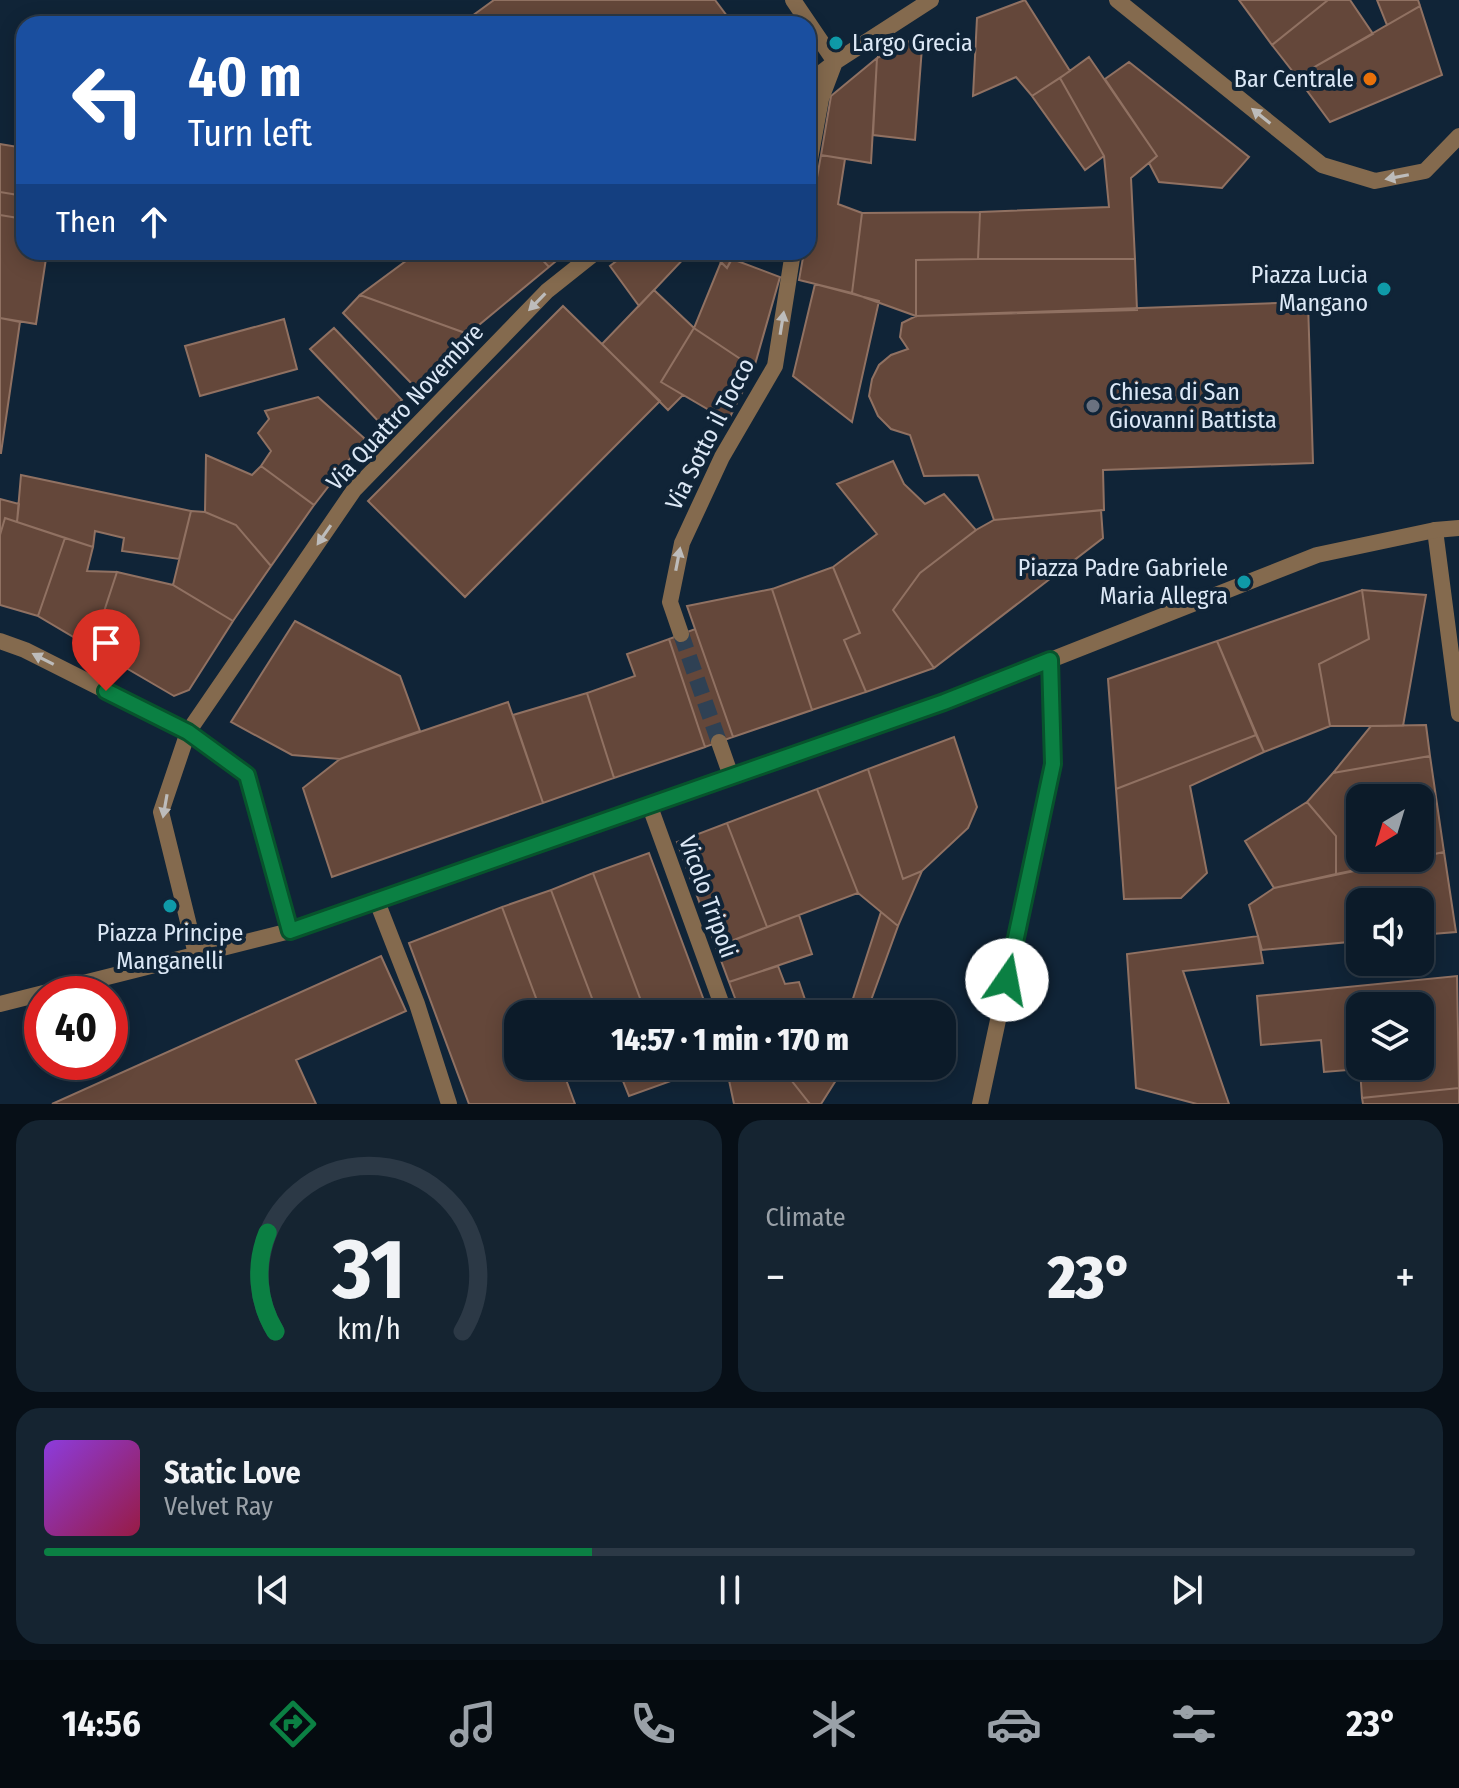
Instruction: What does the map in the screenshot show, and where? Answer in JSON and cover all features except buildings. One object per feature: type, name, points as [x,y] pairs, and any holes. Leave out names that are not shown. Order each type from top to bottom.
[{"type":"street","points":[[816,77],[931,0]]},
{"type":"street","points":[[1117,0],[1322,165],[1375,181],[1425,171],[1459,136]]},
{"type":"street","points":[[816,31],[835,62]]},
{"type":"street","points":[[816,126],[821,99],[835,62]]},
{"type":"street","name":"Via Quattro Novembre","points":[[196,954],[161,812],[188,732],[354,490],[547,291],[586,260]]},
{"type":"street","name":"Via Sotto il Tocco","points":[[681,634],[670,602],[682,543],[722,457],[775,366],[792,260]]},
{"type":"street","points":[[0,1004],[290,931],[944,702],[1317,555],[1435,530],[1459,528]]},
{"type":"street","points":[[1435,530],[1459,714]]},
{"type":"street","points":[[0,641],[25,650],[188,732],[247,775],[290,931]]},
{"type":"street","points":[[980,1104],[1053,764],[1050,660]]},
{"type":"street","points":[[719,742],[731,776]]},
{"type":"street","name":"Vicolo Tripoli","points":[[649,804],[720,1000]]},
{"type":"street","points":[[376,899],[417,1004],[449,1104]]},
{"type":"tunnel","points":[[681,634],[719,742]]},
{"type":"place","name":"Largo Grecia","points":[[836,43]]},
{"type":"place","name":"Bar Centrale","points":[[1370,79]]},
{"type":"place","name":"Piazza Lucia Mangano","points":[[1384,289]]},
{"type":"place","name":"Chiesa di San Giovanni Battista","points":[[1093,406]]},
{"type":"place","name":"Piazza Padre Gabriele Maria Allegra","points":[[1244,582]]},
{"type":"place","name":"Piazza Principe Manganelli","points":[[170,906]]},
{"type":"route","points":[[106,691],[188,732],[247,775],[290,931],[944,702],[1050,660],[1053,764],[1007,980]]}]
